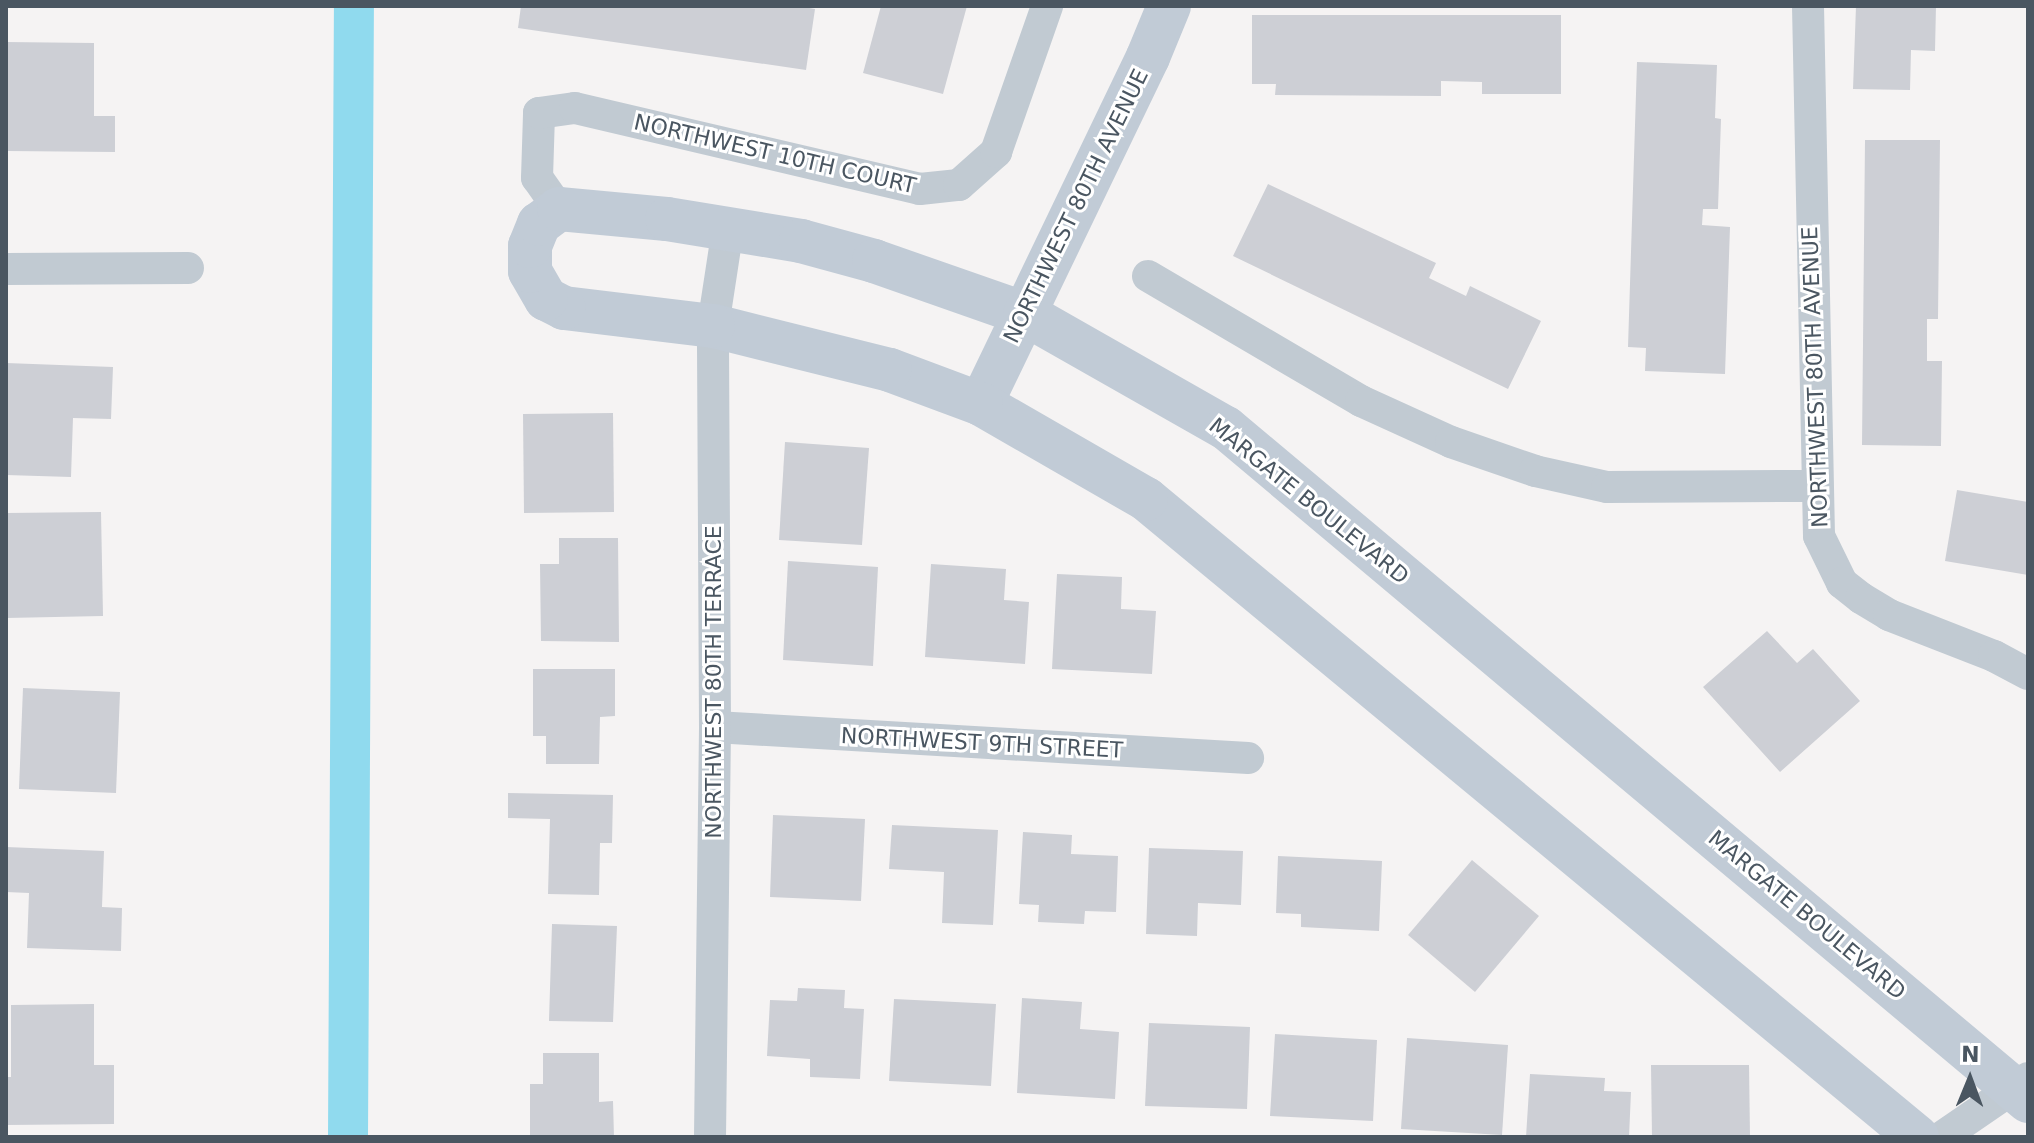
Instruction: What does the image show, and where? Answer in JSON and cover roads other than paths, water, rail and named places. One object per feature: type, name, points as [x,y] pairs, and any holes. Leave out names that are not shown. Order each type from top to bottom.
[{"type":"street","name":"NORTHWEST 10TH COURT","points":[[559,209],[537,178],[539,113],[575,108],[920,189],[959,185],[996,152],[1047,6]]},
{"type":"street","name":"NORTHWEST 80TH AVENUE","points":[[981,404],[1169,6]]},
{"type":"street","name":"NORTHWEST 80TH AVENUE","points":[[1808,6],[1819,536],[1842,583],[1889,615],[1994,656],[2028,674]]},
{"type":"street","name":"MARGATE BOULEVARD","points":[[559,209],[728,228],[874,261],[1025,314],[1226,428],[2023,1089]]},
{"type":"street","points":[[559,209],[539,224],[530,246],[530,271],[546,299],[564,308],[713,326],[890,370],[981,404],[1146,499],[1917,1137]]},
{"type":"street","name":"NORTHWEST 80TH TERRACE","points":[[710,1137],[715,727],[713,326],[728,228]]},
{"type":"street","points":[[6,269],[188,268]]},
{"type":"street","points":[[1148,276],[1361,401],[1451,442],[1535,471],[1607,487],[1816,486]]},
{"type":"street","name":"NORTHWEST 9TH STREET","points":[[715,727],[1248,758]]},
{"type":"street","points":[[1942,1137],[2023,1089]]},
{"type":"street","points":[[1978,1137],[2023,1089]]},
{"type":"waterway","points":[[348,1137],[354,6]]}]
